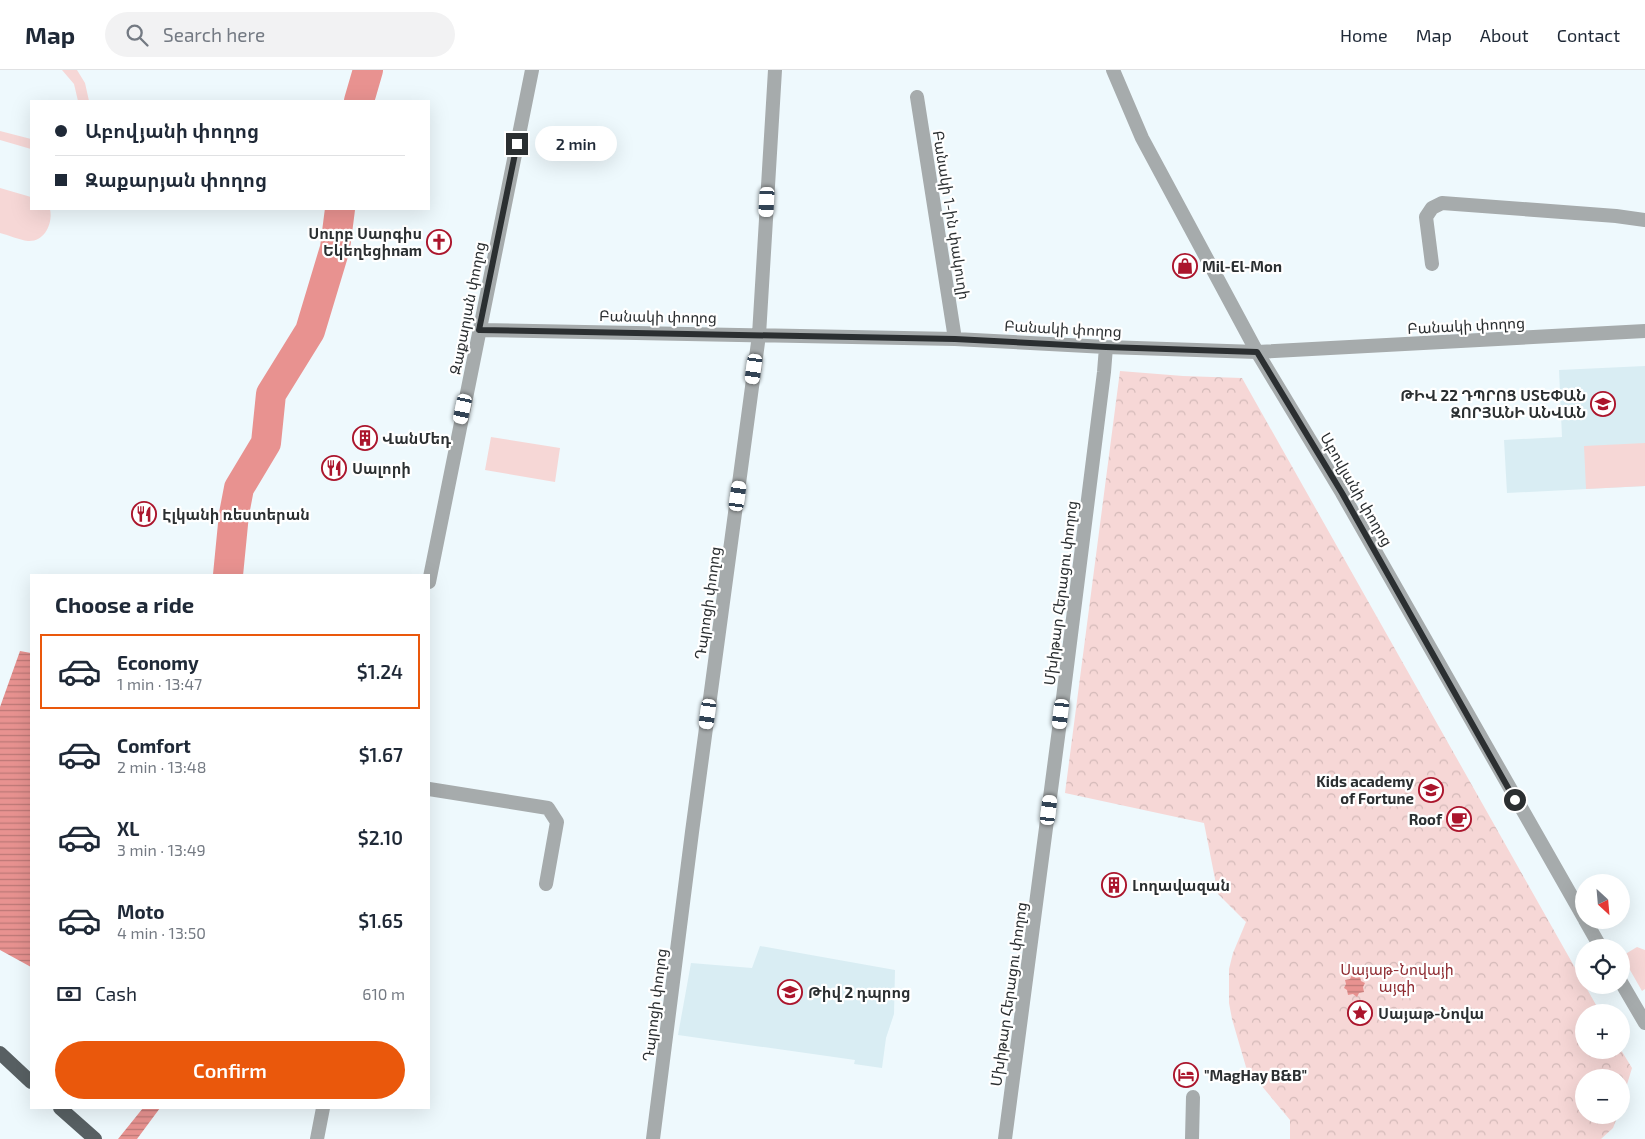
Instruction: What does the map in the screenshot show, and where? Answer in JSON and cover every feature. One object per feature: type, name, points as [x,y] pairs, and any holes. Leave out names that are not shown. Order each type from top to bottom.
[{"type":"highway","points":[[0,1054],[30,1081]]},
{"type":"highway","points":[[61,1109],[94,1138]]},
{"type":"street","name":"Զաքարյան փողոց","points":[[430,577],[532,70]]},
{"type":"street","name":"Դպրոցի փողոց","points":[[653,1139],[759,334],[775,70]]},
{"type":"street","name":"Աբովյանի փողոց","points":[[1113,70],[1142,138],[1257,352],[1342,493],[1575,903]]},
{"type":"street","name":"Բանակի 1-ին փակուղի","points":[[917,97],[955,339]]},
{"type":"street","points":[[1432,264],[1426,217],[1432,208],[1442,203],[1606,215],[1645,220]]},
{"type":"street","name":"Բանակի փողոց","points":[[479,330],[955,339],[1257,352],[1645,331]]},
{"type":"street","name":"Մխիթար Հերացու փողոց","points":[[1005,1139],[1061,714],[1106,347]]},
{"type":"street","points":[[430,789],[548,808],[557,822],[546,884]]},
{"type":"street","points":[[1628,994],[1645,1023]]},
{"type":"street","points":[[1192,1139],[1193,1097]]},
{"type":"street","points":[[317,1139],[323,1109]]},
{"type":"shaded area","name":"ԹԻՎ 22 ԴՊՐՈՑ ՍՏԵՓԱՆ ԶՈՐՅԱՆԻ ԱՆՎԱՆ","points":[[1645,366],[1645,486],[1507,493],[1504,440],[1562,437],[1559,370]]},
{"type":"shaded area","points":[[241,483],[244,496],[232,574],[220,574],[224,531],[231,492]]},
{"type":"shaded area","points":[[20,651],[30,653],[30,966],[0,950],[0,707]]},
{"type":"shaded area","name":"Թիվ 2 դպրոց","points":[[760,946],[895,970],[894,1014],[886,1038],[882,1068],[854,1064],[855,1060],[678,1035],[691,963],[752,968]]},
{"type":"shaded area","points":[[1352,975],[1356,978],[1360,977],[1361,981],[1365,983],[1363,987],[1364,992],[1359,993],[1357,997],[1353,994],[1348,995],[1347,990],[1344,988],[1345,980],[1350,979]]},
{"type":"shaded area","points":[[142,1109],[159,1109],[137,1139],[118,1139]]},
{"type":"green space","points":[[62,70],[77,70],[85,83],[89,100],[78,100],[74,84]]},
{"type":"green space","points":[[0,131],[30,139],[30,149],[0,140]]},
{"type":"green space","points":[[0,188],[30,197],[30,210],[50,210],[49,226],[39,238],[28,241],[0,233]]},
{"type":"green space","name":"Սայաթ-Նովայի այգի","points":[[1120,371],[1242,378],[1575,968],[1575,994],[1590,994],[1595,1004],[1575,1004],[1575,1059],[1626,1059],[1632,1068],[1630,1075],[1630,1069],[1575,1069],[1575,1124],[1615,1124],[1613,1128],[1601,1139],[1290,1139],[1290,1120],[1246,1067],[1232,1019],[1229,1003],[1229,969],[1233,953],[1246,922],[1218,894],[1204,823],[1065,793]]},
{"type":"green space","points":[[491,437],[560,448],[555,482],[485,470]]},
{"type":"green space","points":[[1645,443],[1645,486],[1586,489],[1584,446]]},
{"type":"green space","points":[[1637,947],[1645,950],[1645,989],[1642,991],[1630,970],[1630,951]]},
{"type":"waterway","points":[[359,100],[368,70]]},
{"type":"waterway","points":[[228,574],[234,514],[239,488],[266,443],[271,394],[310,331],[335,248],[340,210]]},
{"type":"place","name":"Սուրբ Սարգիս Եկեղեցիnam","points":[[439,242]]},
{"type":"place","name":"Mil-El-Mon","points":[[1185,266]]},
{"type":"place","name":"ԹԻՎ 22 ԴՊՐՈՑ ՍՏԵՓԱՆ ԶՈՐՅԱՆԻ ԱՆՎԱՆ","points":[[1603,404]]},
{"type":"place","name":"ՎանՄեդ","points":[[365,438]]},
{"type":"place","name":"Սալորի","points":[[334,468]]},
{"type":"place","name":"Էլկանի ռեստերան","points":[[144,514]]},
{"type":"place","name":"Kids academy of Fortune","points":[[1431,790]]},
{"type":"place","name":"Roof","points":[[1459,819]]},
{"type":"place","name":"Լողավազան","points":[[1114,885]]},
{"type":"place","name":"Թիվ 2 դպրոց","points":[[790,992]]},
{"type":"place","name":"Սայաթ-Նովա","points":[[1360,1013]]},
{"type":"place","name":"\"MagHay B&B\"","points":[[1186,1075]]},
{"type":"route","points":[[517,144],[479,330],[955,339],[1257,352],[1342,493],[1515,800]]}]
